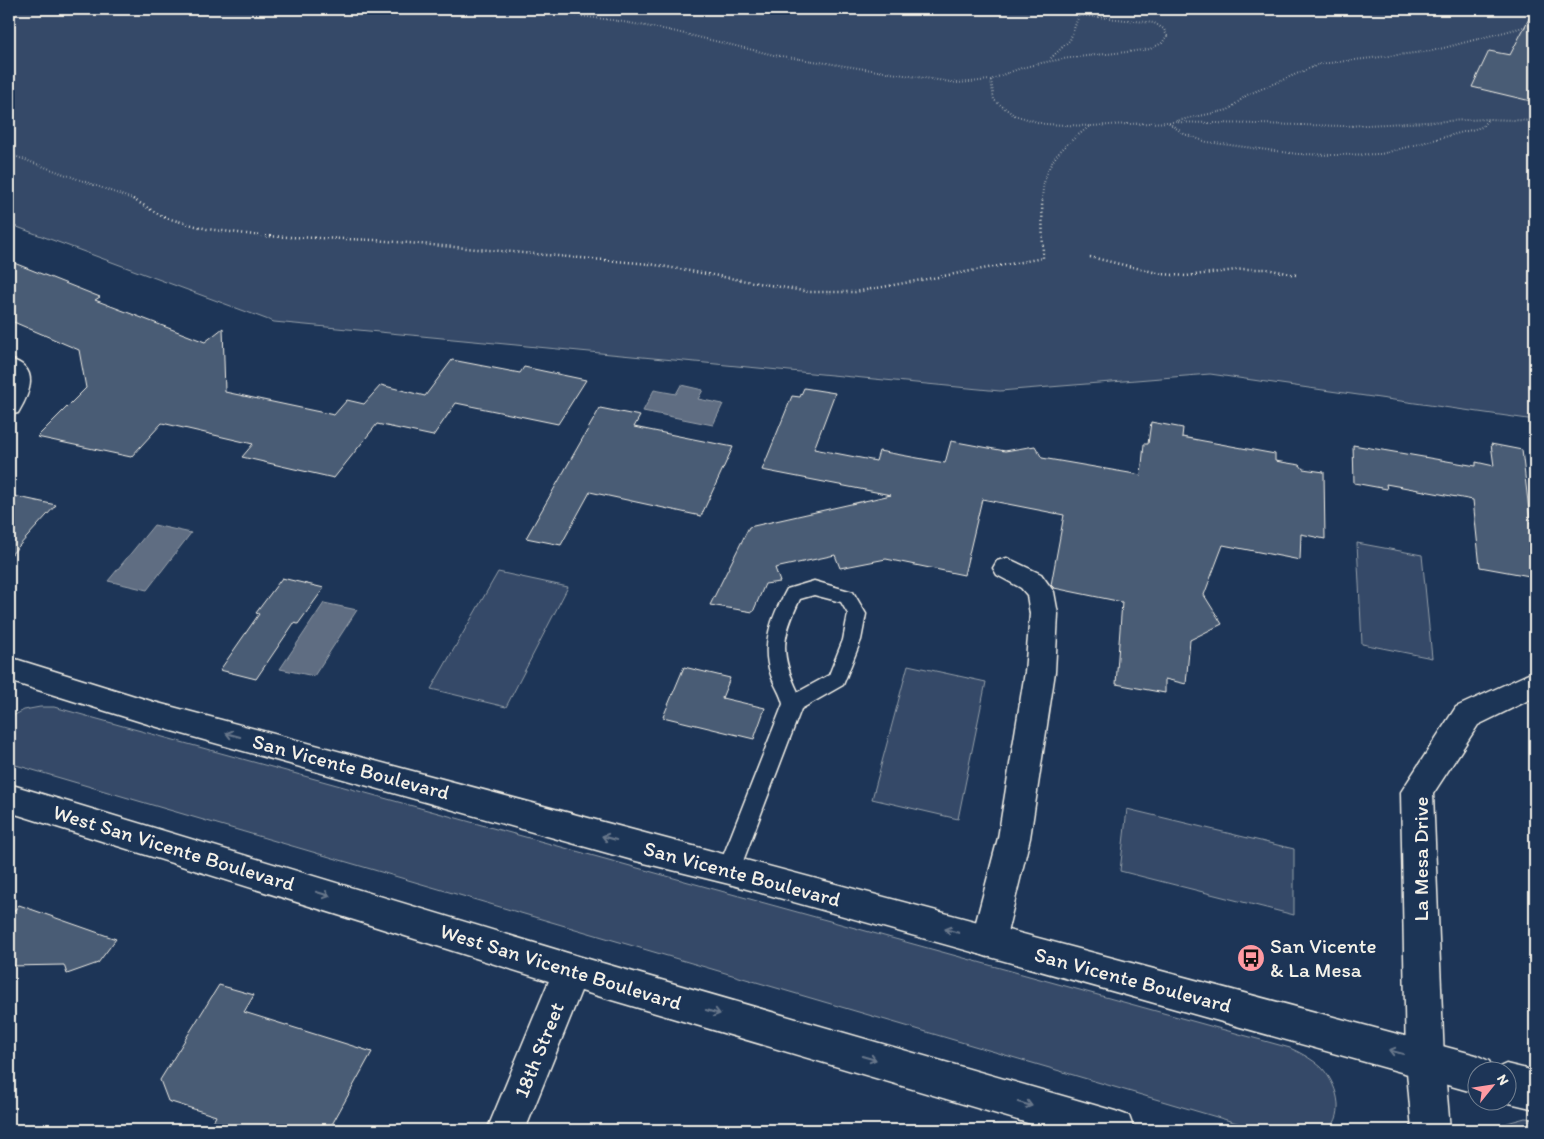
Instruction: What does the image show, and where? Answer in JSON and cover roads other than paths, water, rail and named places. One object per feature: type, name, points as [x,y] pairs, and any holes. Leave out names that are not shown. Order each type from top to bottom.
[{"type":"main road","points":[[9,366],[17,374],[20,388],[9,407]]},
{"type":"main road","points":[[988,940],[1014,838],[1040,672],[1044,614],[1040,592],[1031,581],[1007,568]]},
{"type":"main road","name":"San Vicente Boulevard","points":[[9,669],[154,714],[636,846],[729,869],[1466,1071]]},
{"type":"main road","name":"La Mesa Drive","points":[[1431,1130],[1425,1060],[1417,792],[1467,716],[1535,683]]},
{"type":"main road","name":"West San Vicente Boulevard","points":[[9,798],[571,971],[1114,1130]]},
{"type":"main road","name":"18th Street","points":[[506,1130],[571,971]]},
{"type":"main road","points":[[1516,1085],[1535,1090]]},
{"type":"lane","points":[[729,869],[793,704],[790,691],[779,674],[773,645],[780,622],[793,594],[814,588],[847,597],[857,614],[852,640],[836,680],[793,704]]},
{"type":"place","name":"San Vicente & La Mesa","points":[[1251,958]]}]
